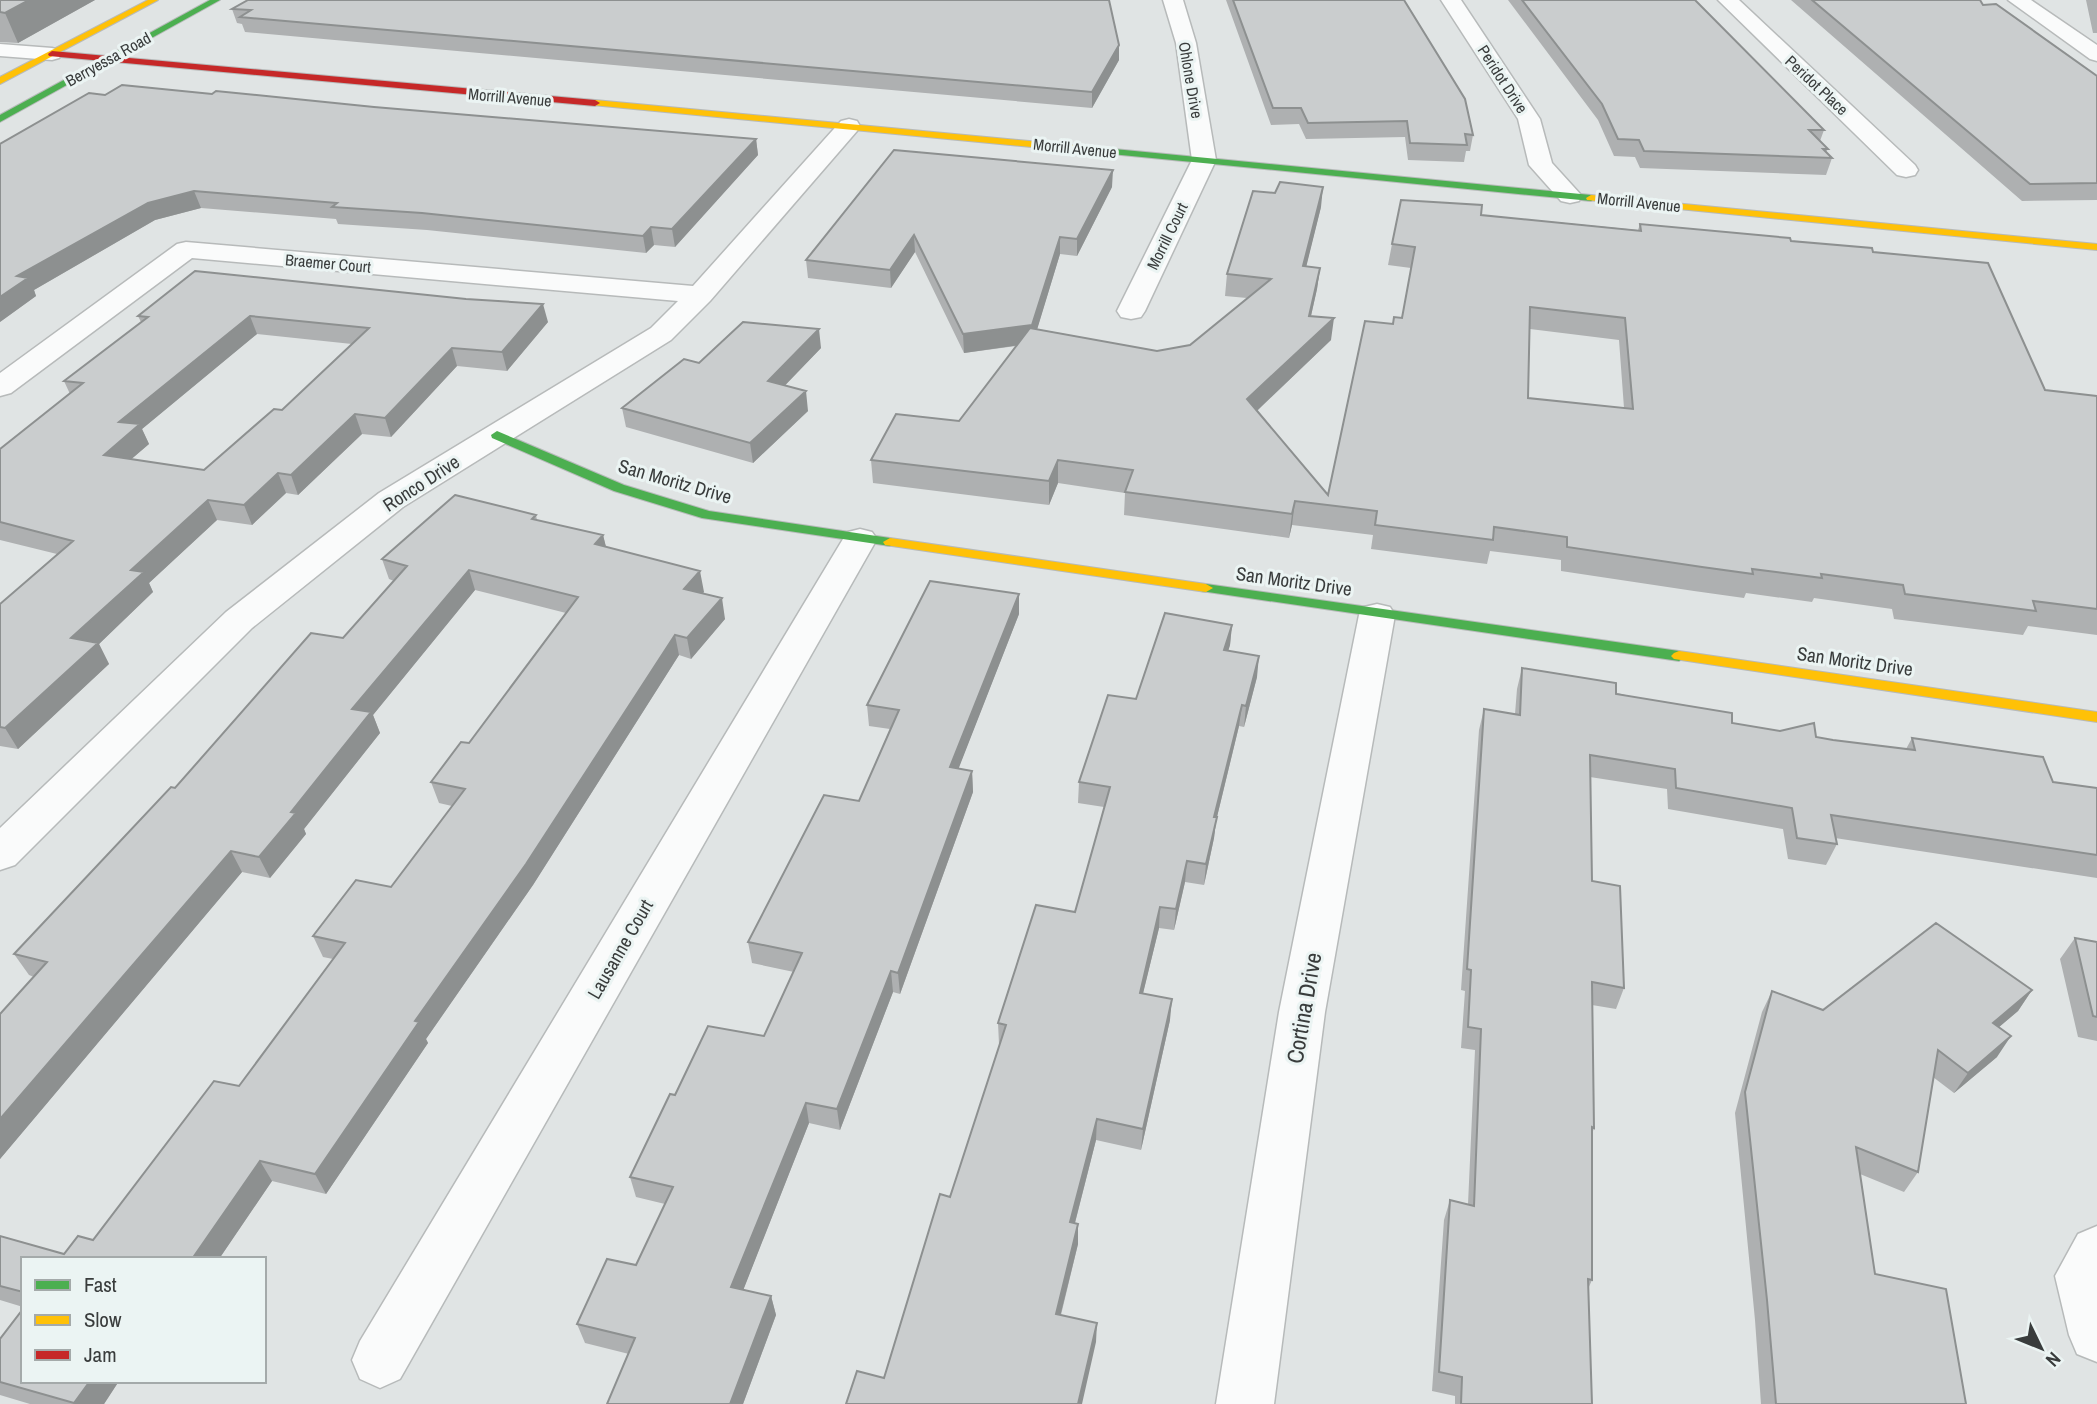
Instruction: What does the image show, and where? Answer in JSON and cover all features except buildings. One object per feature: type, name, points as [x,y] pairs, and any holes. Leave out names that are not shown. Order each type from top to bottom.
[{"type":"street","name":"Berryessa Road","points":[[0,81],[154,0]]},
{"type":"street","name":"Berryessa Road","points":[[0,119],[216,0]]},
{"type":"street","name":"Ohlone Drive","points":[[1173,0],[1186,43],[1204,160]]},
{"type":"street","name":"Peridot Drive","points":[[1451,0],[1529,119],[1541,165],[1570,196]]},
{"type":"street","name":"Peridot Place","points":[[1727,0],[1906,170]]},
{"type":"street","points":[[2018,0],[2097,55]]},
{"type":"street","points":[[188,33],[197,10]]},
{"type":"street","points":[[0,50],[52,54]]},
{"type":"street","points":[[205,51],[254,72]]},
{"type":"street","name":"Morrill Avenue","points":[[52,54],[849,126],[2097,247]]},
{"type":"street","points":[[142,80],[254,72]]},
{"type":"street","points":[[20,107],[86,90]]},
{"type":"street","name":"Ronco Drive","points":[[4,846],[239,620],[391,500],[661,334],[700,295],[849,126]]},
{"type":"street","name":"Morrill Court","points":[[1131,311],[1204,160]]},
{"type":"street","name":"Braemer Court","points":[[0,387],[186,250],[700,295]]},
{"type":"street","name":"San Moritz Drive","points":[[497,435],[619,488],[707,515],[1377,615],[2097,717]]},
{"type":"street","name":"Lausanne Court","points":[[380,1360],[860,539]]},
{"type":"street","name":"Cortina Drive","points":[[1245,1404],[1301,1012],[1377,615]]},
{"type":"street","points":[[2097,1251],[2082,1276],[2097,1335]]},
{"type":"traffic: fast","points":[[0,119],[216,0]]},
{"type":"traffic: fast","points":[[1114,152],[1591,198]]},
{"type":"traffic: fast","points":[[497,435],[619,488],[707,515],[890,542]]},
{"type":"traffic: fast","points":[[1206,588],[1679,656]]},
{"type":"traffic: slow","points":[[0,81],[154,0]]},
{"type":"traffic: slow","points":[[595,103],[1114,152]]},
{"type":"traffic: slow","points":[[1591,198],[2097,247]]},
{"type":"traffic: slow","points":[[890,542],[1206,588]]},
{"type":"traffic: slow","points":[[1679,656],[2097,717]]},
{"type":"traffic: jam","points":[[52,54],[595,103]]}]
